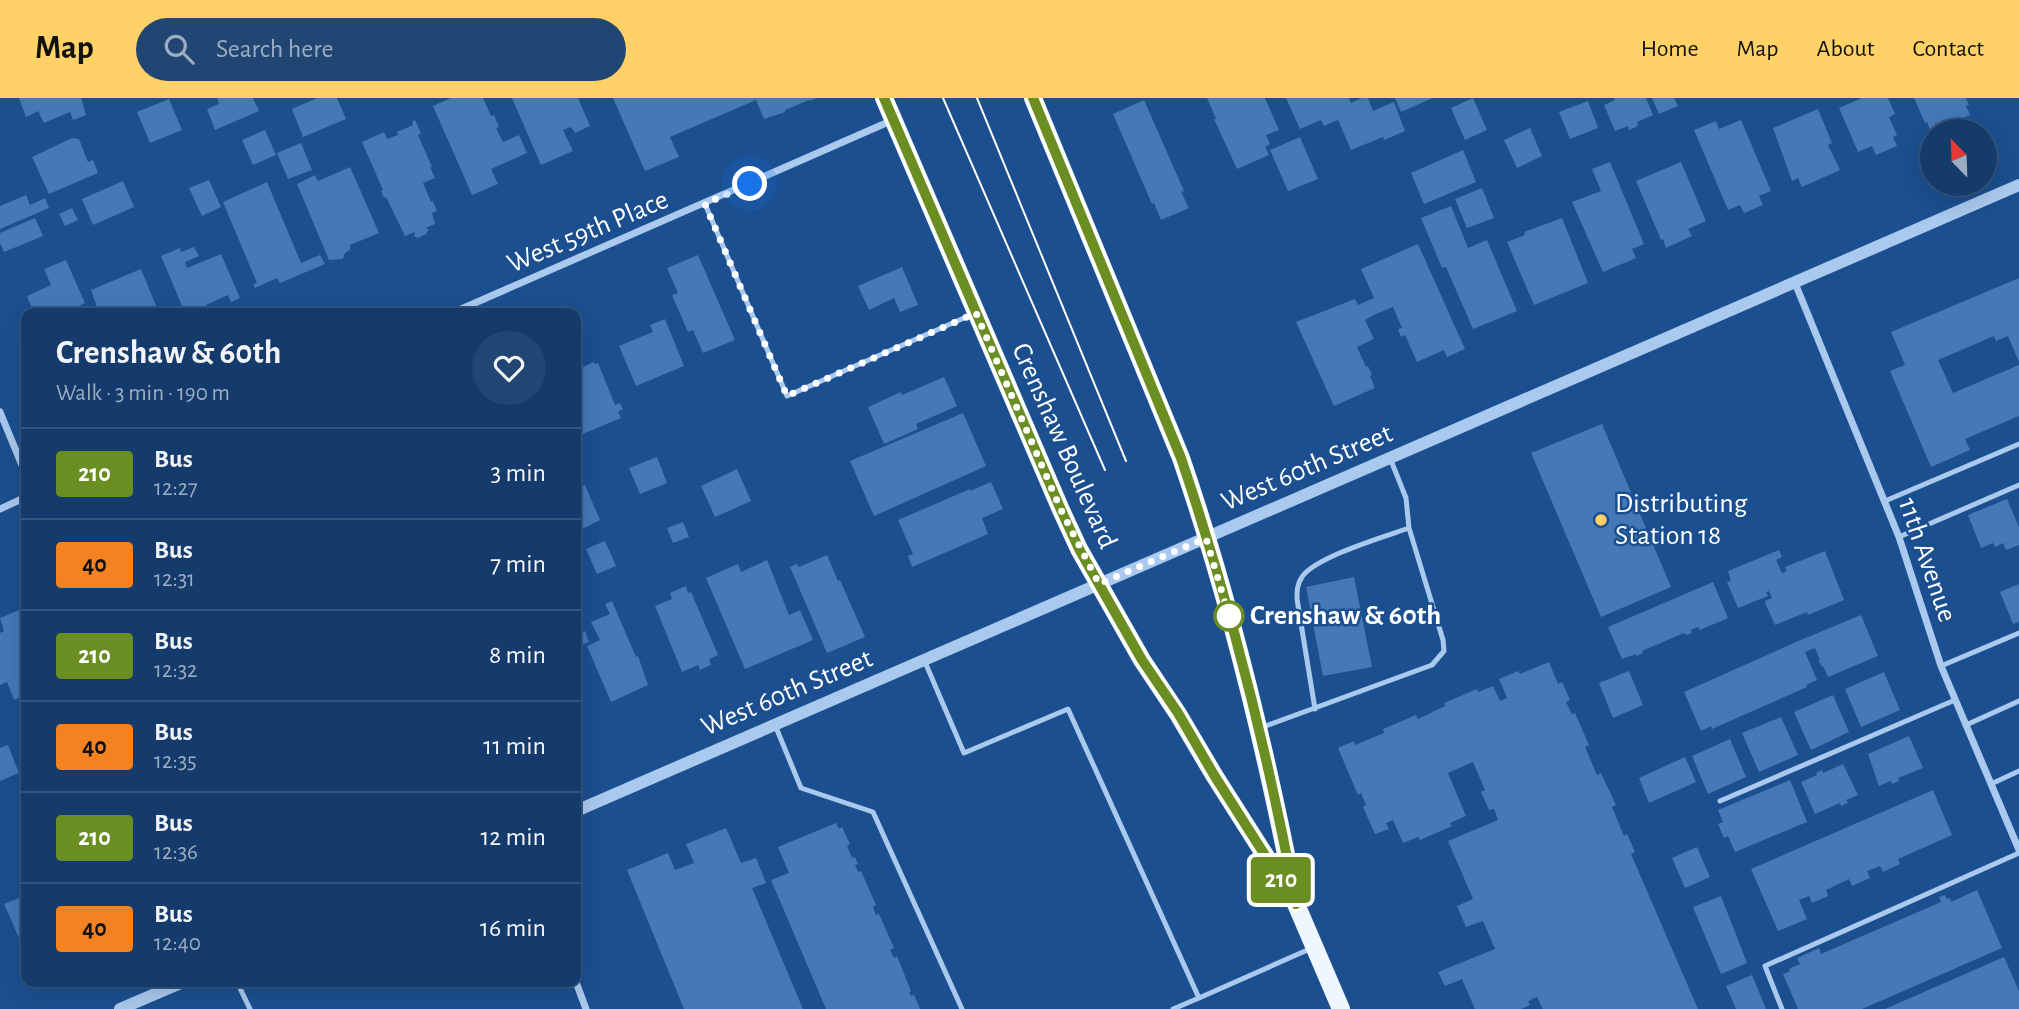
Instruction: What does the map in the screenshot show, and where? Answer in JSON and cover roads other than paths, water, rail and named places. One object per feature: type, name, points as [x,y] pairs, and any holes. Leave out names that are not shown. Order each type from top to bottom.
[{"type":"main road","name":"Crenshaw Boulevard","points":[[884,98],[1064,517],[1142,660],[1178,713],[1296,904],[1342,1009]]},
{"type":"main road","name":"Crenshaw Boulevard","points":[[1033,98],[1181,458],[1196,501],[1259,728],[1296,904]]},
{"type":"street","name":"West 59th Place","points":[[464,308],[894,120]]},
{"type":"street","name":"West 60th Street","points":[[581,809],[2019,185]]},
{"type":"street","name":"11th Avenue","points":[[1795,283],[1899,537],[1941,666],[2019,852]]},
{"type":"street","points":[[0,412],[21,463]]},
{"type":"street","points":[[0,509],[21,499]]},
{"type":"street","points":[[120,1009],[171,987]]},
{"type":"street","points":[[578,987],[586,1009]]},
{"type":"lane","points":[[705,204],[787,396],[976,313]]},
{"type":"lane","points":[[1885,501],[2019,444]]},
{"type":"lane","points":[[1259,728],[1432,665],[1444,651],[1409,528],[1406,498],[1390,458]]},
{"type":"lane","points":[[1899,537],[2019,485]]},
{"type":"lane","points":[[1315,709],[1297,599],[1298,585],[1303,575],[1319,562],[1409,528]]},
{"type":"lane","points":[[1941,666],[2019,633]]},
{"type":"lane","points":[[924,660],[964,753],[1068,709],[1199,998]]},
{"type":"lane","points":[[1720,801],[1955,700]]},
{"type":"lane","points":[[1966,725],[2019,701]]},
{"type":"lane","points":[[775,725],[801,788],[873,812],[962,1009]]},
{"type":"lane","points":[[1991,784],[2019,771]]},
{"type":"lane","points":[[1782,1009],[1765,966],[2019,852]]},
{"type":"lane","points":[[1173,1009],[1315,947]]},
{"type":"lane","points":[[239,987],[250,1009]]},
{"type":"tram line","points":[[943,98],[1105,470]]},
{"type":"tram line","points":[[977,98],[1126,461]]},
{"type":"place","name":"Distributing Station 18","points":[[1601,520]]},
{"type":"place","name":"Crenshaw & 60th","points":[[1229,616]]}]
